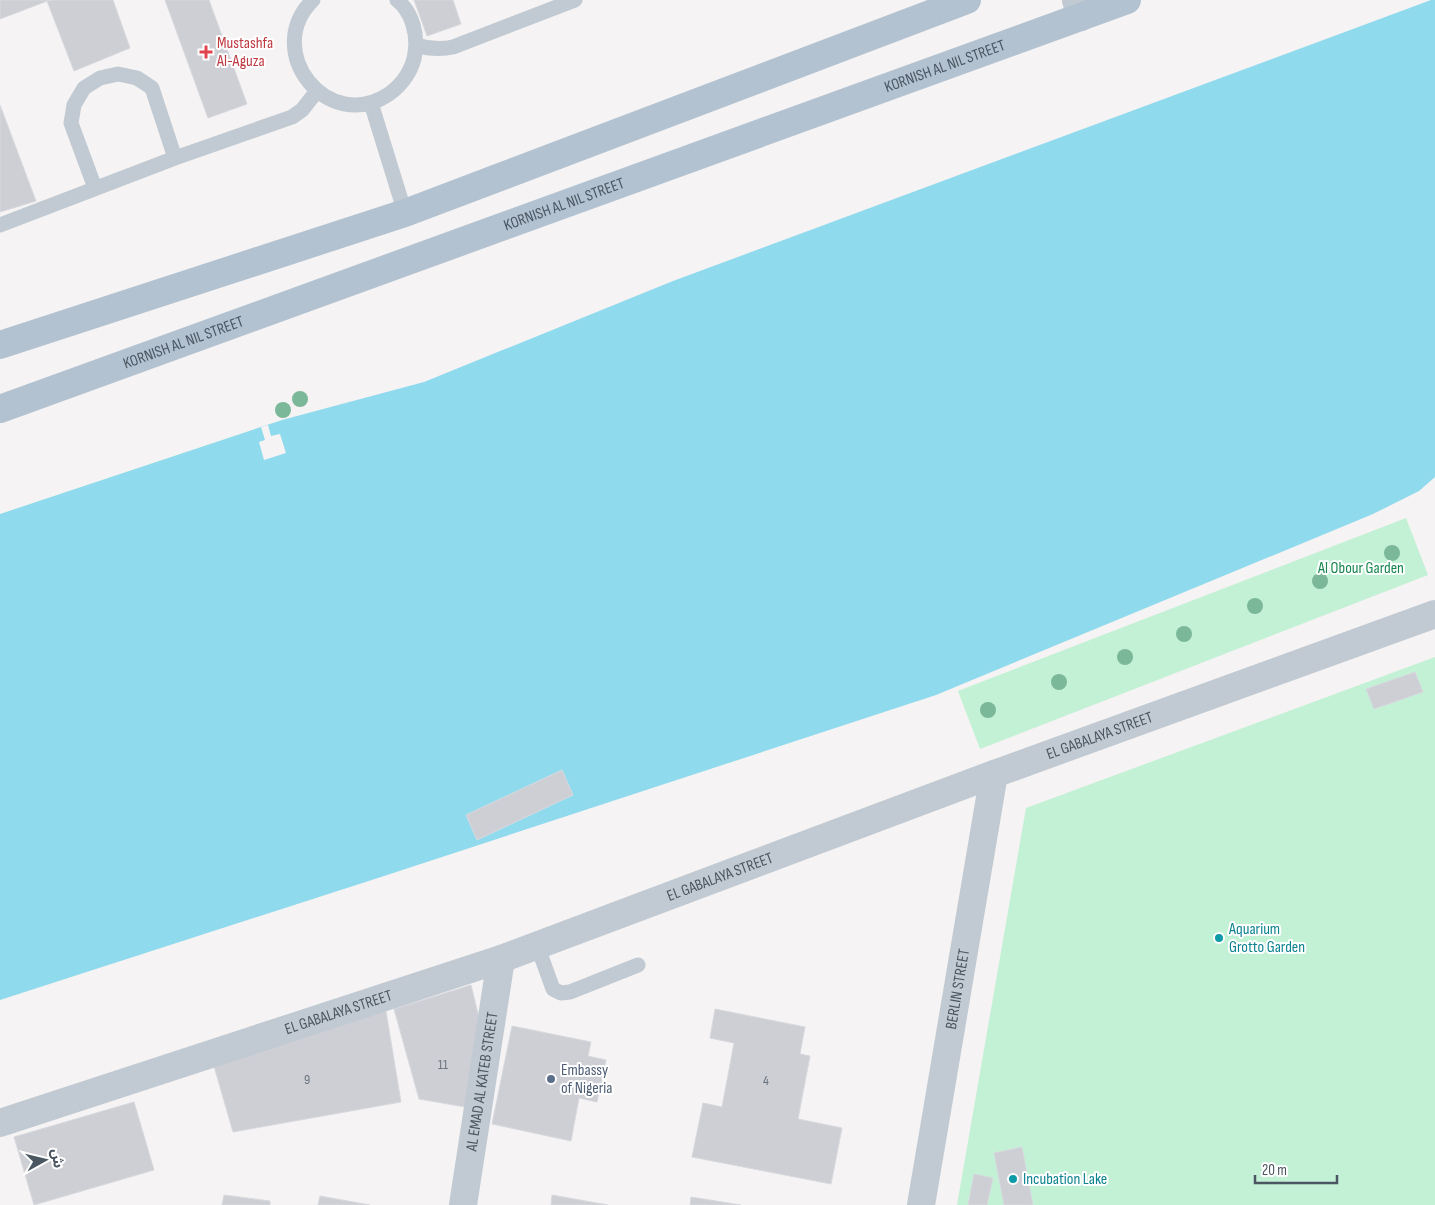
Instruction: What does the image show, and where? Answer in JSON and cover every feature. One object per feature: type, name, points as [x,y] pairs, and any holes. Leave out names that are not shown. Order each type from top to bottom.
[{"type":"main road","points":[[0,346],[406,213],[935,7],[967,0]]},
{"type":"main road","name":"KORNISH AL NIL STREET","points":[[0,409],[1079,9],[1127,0]]},
{"type":"street","name":"EL GABALAYA STREET","points":[[0,1123],[501,959],[994,774],[1435,614]]},
{"type":"street","name":"BERLIN STREET","points":[[922,1205],[994,774]]},
{"type":"street","name":"AL EMAD AL KATEB STREET","points":[[463,1205],[501,959]]},
{"type":"lane","points":[[313,0],[307,5],[295,33],[294,49],[298,64],[304,77],[317,91],[327,98],[341,103],[356,105],[371,103],[389,94],[403,81],[410,70],[416,45],[414,30],[409,16],[398,0]]},
{"type":"lane","points":[[416,45],[428,49],[441,49],[453,46],[575,0]]},
{"type":"lane","points":[[95,188],[71,123],[74,105],[84,88],[100,78],[118,74],[137,78],[152,88],[175,158]]},
{"type":"lane","points":[[0,225],[175,158],[292,117],[302,110],[317,91]]},
{"type":"lane","points":[[371,103],[406,213]]},
{"type":"lane","points":[[537,945],[553,989],[561,993],[570,992],[638,965]]},
{"type":"green space","name":"Al Obour Garden","points":[[1406,518],[1428,575],[980,749],[958,691]]},
{"type":"green space","name":"Aquarium Grotto Garden","points":[[1435,657],[1435,1205],[957,1205],[1026,808]]},
{"type":"water","points":[[1435,0],[1435,477],[1419,491],[1373,514],[936,695],[0,1000],[0,514],[282,420],[424,382],[673,281]]},
{"type":"pier","points":[[268,425],[271,436],[280,434],[286,453],[264,460],[259,442],[265,440],[261,427]]},
{"type":"building","points":[[0,0],[50,0],[0,19]]},
{"type":"building","points":[[113,0],[130,48],[74,71],[47,1]]},
{"type":"building","name":"Mustashfa Al-Aguza","points":[[165,0],[209,0],[247,104],[208,118]]},
{"type":"building","points":[[414,0],[453,0],[461,24],[427,36]]},
{"type":"building","points":[[0,105],[36,201],[0,212]]},
{"type":"building","points":[[1415,672],[1423,692],[1374,709],[1366,689]]},
{"type":"building","points":[[562,770],[573,795],[477,840],[466,815]]},
{"type":"building","points":[[471,985],[482,1030],[471,1108],[419,1099],[394,1009]]},
{"type":"building","points":[[385,1005],[401,1102],[233,1132],[211,1056]]},
{"type":"building","points":[[715,1009],[805,1027],[800,1054],[810,1056],[798,1119],[842,1128],[831,1184],[692,1157],[703,1103],[722,1107],[734,1043],[710,1038]]},
{"type":"building","name":"Embassy of Nigeria","points":[[512,1026],[591,1042],[588,1056],[606,1060],[597,1102],[579,1098],[571,1141],[492,1124]]},
{"type":"building","points":[[134,1102],[154,1170],[34,1205],[14,1137]]},
{"type":"building","name":"Incubation Lake","points":[[1022,1147],[1033,1205],[1004,1205],[994,1153]]},
{"type":"building","name":"Incubation Lake","points":[[974,1174],[993,1178],[987,1205],[968,1205]]},
{"type":"building","points":[[224,1195],[270,1201],[270,1205],[222,1205]]},
{"type":"building","points":[[552,1195],[608,1205],[551,1205]]},
{"type":"building","points":[[320,1196],[370,1205],[318,1205]]},
{"type":"building","points":[[691,1197],[741,1205],[690,1205]]},
{"type":"place","name":"Mustashfa Al-Aguza","points":[[206,52]]},
{"type":"place","name":"Aquarium Grotto Garden","points":[[1219,938]]},
{"type":"place","name":"Embassy of Nigeria","points":[[551,1079]]},
{"type":"place","name":"Incubation Lake","points":[[1013,1179]]}]
